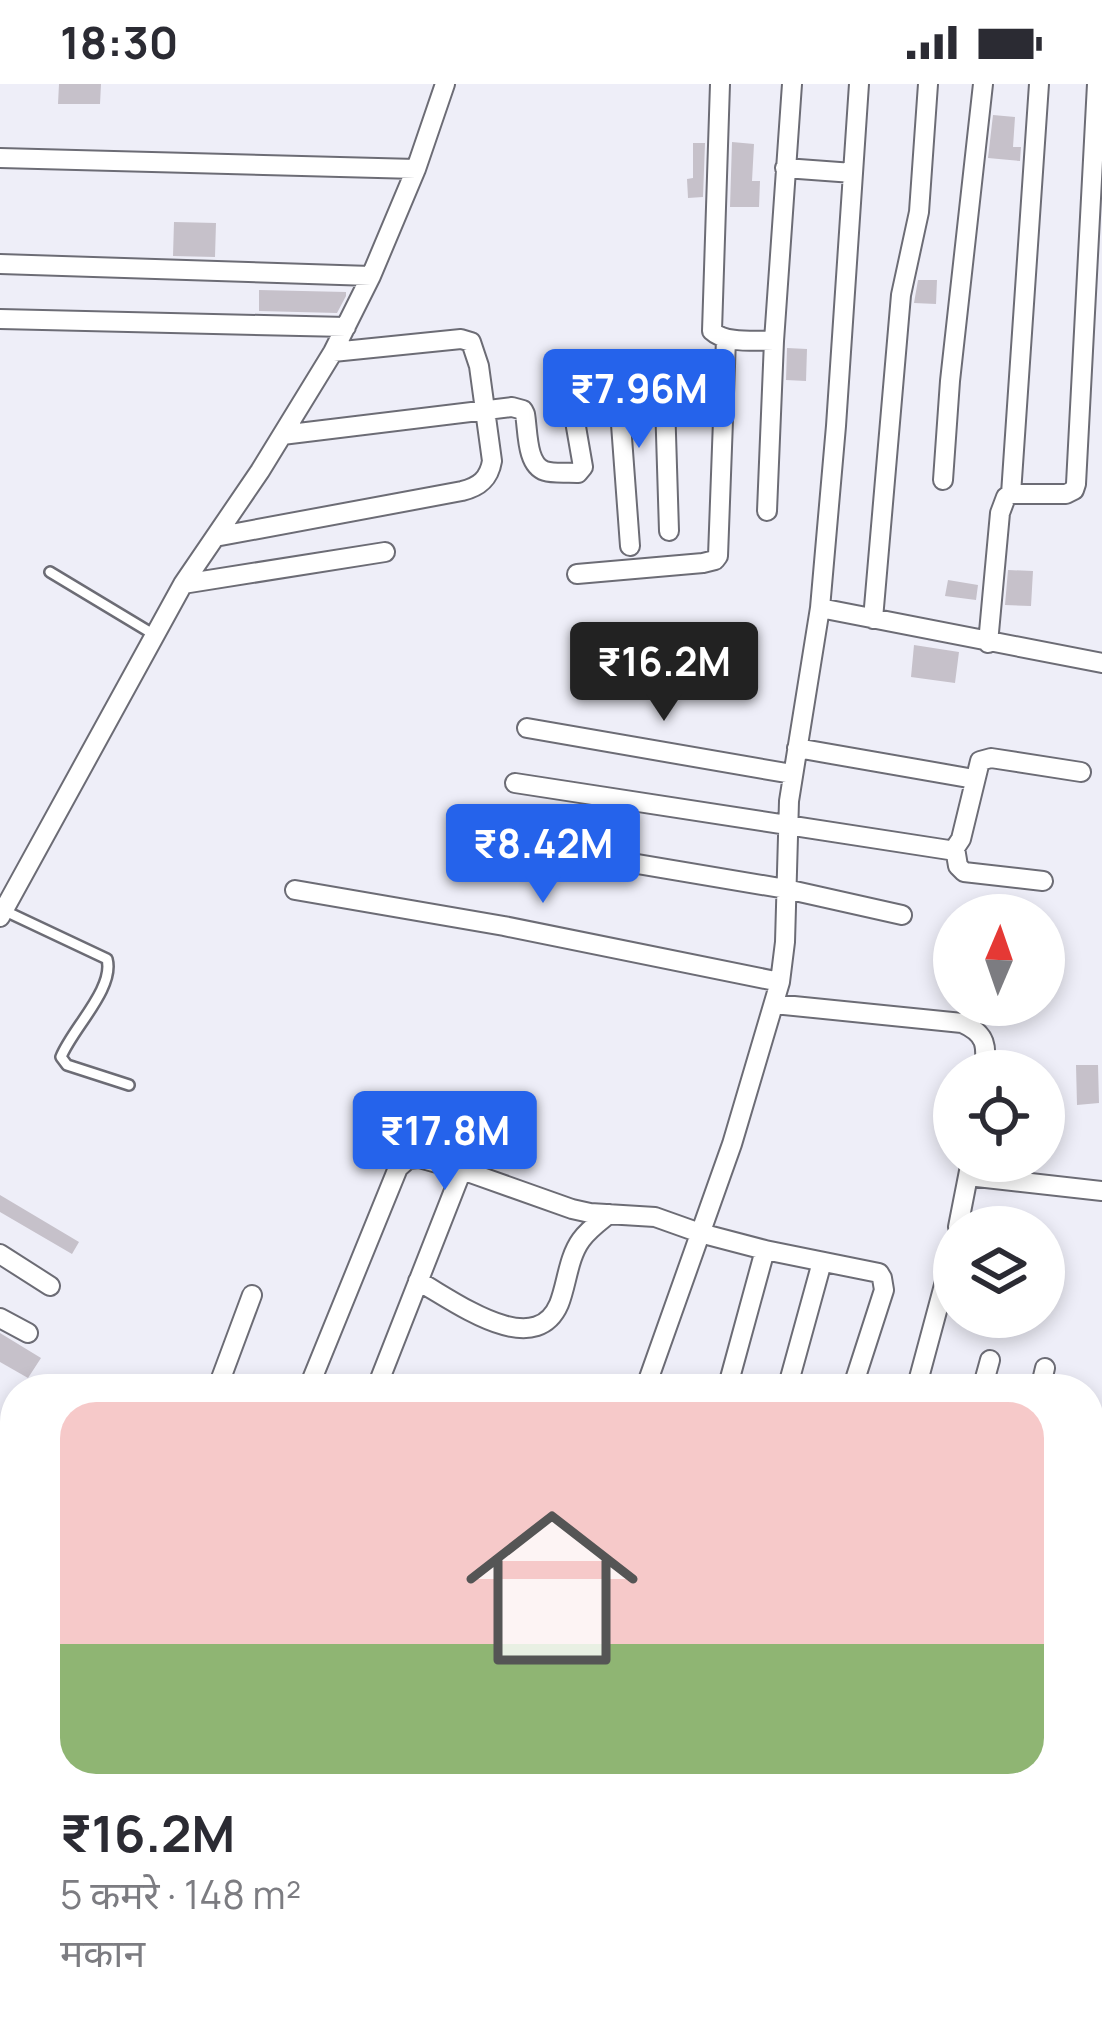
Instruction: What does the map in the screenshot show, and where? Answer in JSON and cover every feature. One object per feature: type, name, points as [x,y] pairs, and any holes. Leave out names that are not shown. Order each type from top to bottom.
[{"type":"street","points":[[3,904],[184,584],[333,352],[416,169],[445,84]]},
{"type":"street","points":[[720,84],[710,326],[714,334],[726,339],[774,340]]},
{"type":"street","points":[[767,511],[792,84]]},
{"type":"street","points":[[650,1374],[748,1095],[780,982],[792,774],[820,608],[859,84]]},
{"type":"street","points":[[874,619],[901,296],[919,212],[928,84]]},
{"type":"street","points":[[943,480],[983,84]]},
{"type":"street","points":[[1011,494],[1039,84]]},
{"type":"street","points":[[988,643],[1000,512],[1006,497],[1066,494],[1076,484],[1097,84]]},
{"type":"street","points":[[0,158],[416,169]]},
{"type":"street","points":[[785,168],[853,172]]},
{"type":"street","points":[[0,264],[371,276]]},
{"type":"street","points":[[0,319],[346,327]]},
{"type":"street","points":[[577,574],[703,563],[718,556],[726,339]]},
{"type":"street","points":[[215,537],[471,489],[490,472],[474,344],[468,340],[333,352]]},
{"type":"street","points":[[617,370],[629,546]]},
{"type":"street","points":[[664,370],[669,531]]},
{"type":"street","points":[[282,435],[512,407],[523,410],[537,466],[545,471],[578,472],[583,467],[568,378],[573,373],[724,372]]},
{"type":"street","points":[[184,584],[385,552]]},
{"type":"street","points":[[820,608],[1102,663]]},
{"type":"street","points":[[527,728],[792,774]]},
{"type":"street","points":[[797,748],[974,779]]},
{"type":"street","points":[[1043,880],[964,872],[958,866],[956,848],[980,761],[991,758],[1081,772]]},
{"type":"street","points":[[514,783],[939,850],[956,848]]},
{"type":"street","points":[[513,843],[786,889],[902,914]]},
{"type":"street","points":[[295,890],[780,982]]},
{"type":"street","points":[[775,1004],[962,1023],[982,1034],[985,1050]]},
{"type":"street","points":[[314,1374],[398,1168],[414,1158],[572,1209],[655,1217],[765,1250],[872,1270],[882,1278],[884,1290],[857,1374]]},
{"type":"street","points":[[382,1374],[462,1170]]},
{"type":"street","points":[[1044,1182],[1102,1192]]},
{"type":"street","points":[[418,1282],[501,1325],[536,1327],[559,1304],[580,1241],[608,1214]]},
{"type":"street","points":[[731,1374],[765,1250]]},
{"type":"street","points":[[0,1254],[50,1286]]},
{"type":"street","points":[[792,1374],[822,1262]]},
{"type":"street","points":[[223,1374],[252,1295]]},
{"type":"street","points":[[0,1318],[28,1334]]},
{"type":"street","points":[[920,1374],[933,1326]]},
{"type":"street","points":[[986,1374],[990,1360]]},
{"type":"street","points":[[1044,1374],[1045,1368]]},
{"type":"lane","points":[[50,572],[155,635]]},
{"type":"lane","points":[[3,904],[107,959],[107,980],[61,1057],[67,1065],[129,1084]]},
{"type":"building","points":[[59,84],[101,84],[100,104],[58,104]]},
{"type":"building","points":[[993,115],[1015,117],[1013,147],[1021,147],[1020,161],[988,158]]},
{"type":"building","points":[[732,142],[754,144],[752,181],[760,181],[759,207],[730,207]]},
{"type":"building","points":[[693,143],[705,143],[703,197],[688,198],[687,179],[693,178]]},
{"type":"building","points":[[174,222],[216,223],[215,257],[173,256]]},
{"type":"building","points":[[918,280],[937,280],[936,304],[914,303]]},
{"type":"building","points":[[259,290],[346,292],[346,296],[337,313],[259,311]]},
{"type":"building","points":[[787,348],[807,349],[806,381],[786,380]]},
{"type":"building","points":[[1008,570],[1033,571],[1031,606],[1005,605]]},
{"type":"building","points":[[948,580],[978,585],[976,600],[945,596]]},
{"type":"building","points":[[914,645],[959,652],[955,683],[911,677]]},
{"type":"building","points":[[1076,1065],[1098,1065],[1099,1103],[1077,1105]]},
{"type":"building","points":[[0,1195],[79,1242],[72,1254],[0,1212]]},
{"type":"building","points":[[0,1333],[41,1358],[31,1374],[0,1362]]}]
